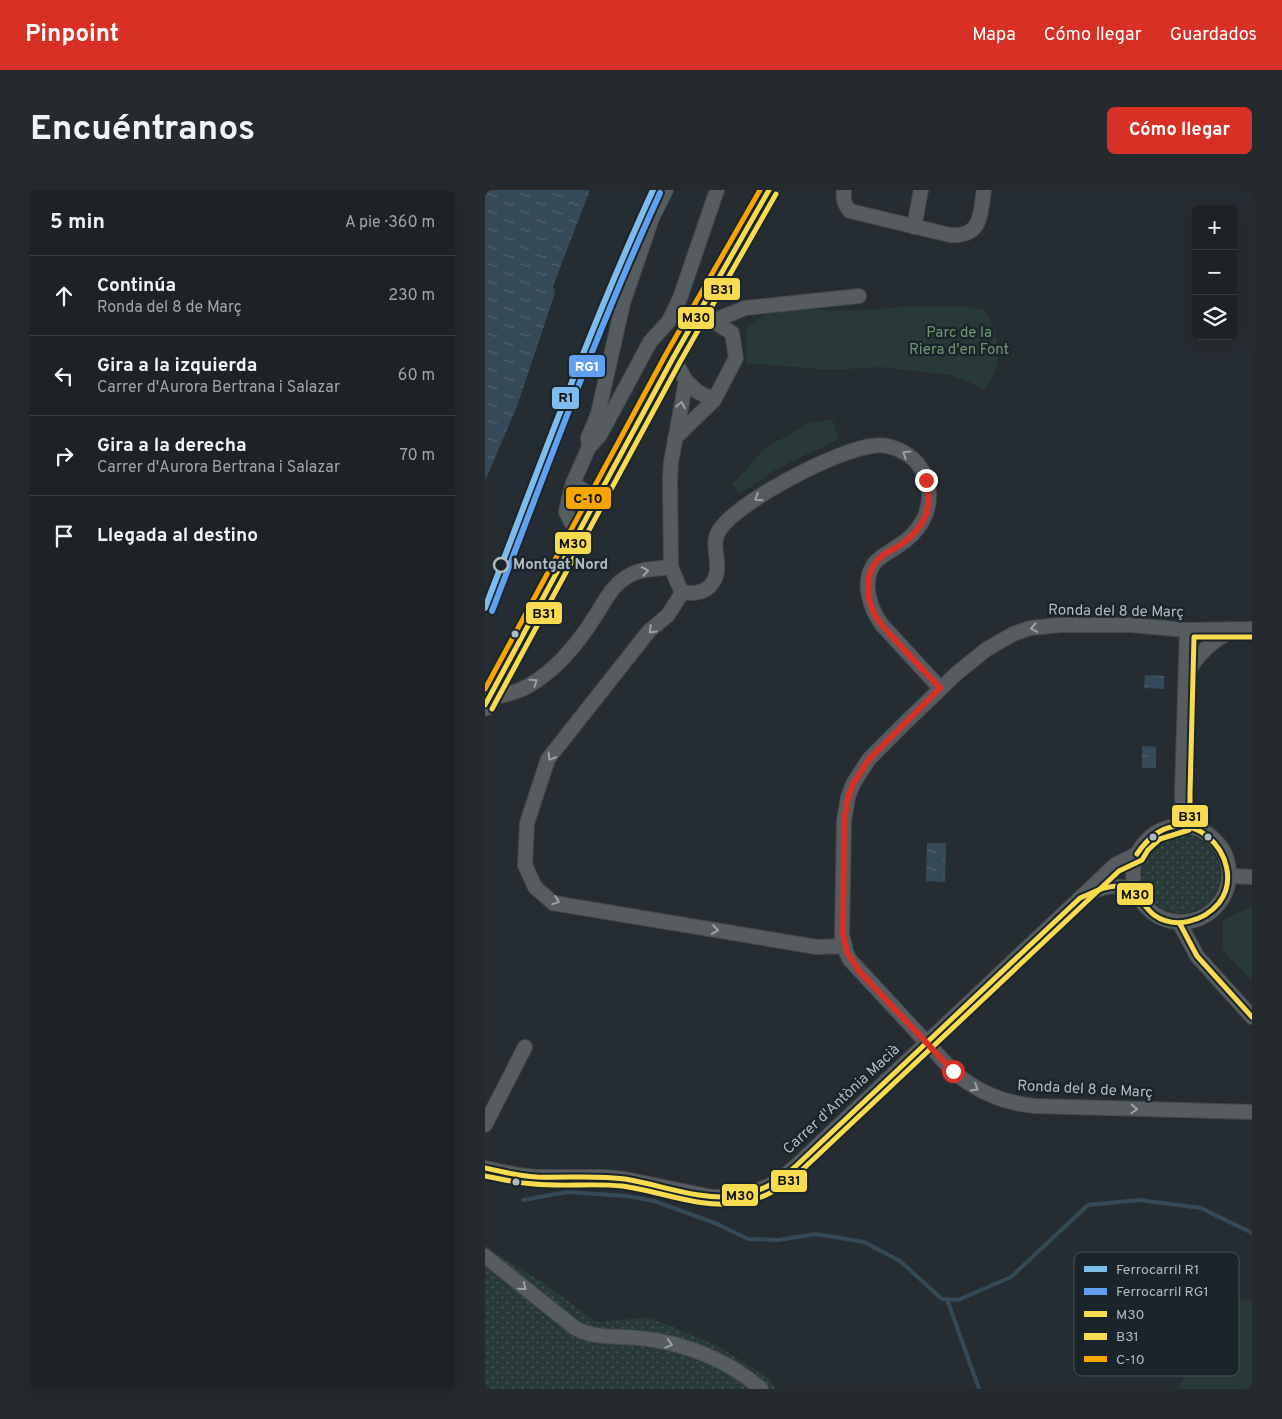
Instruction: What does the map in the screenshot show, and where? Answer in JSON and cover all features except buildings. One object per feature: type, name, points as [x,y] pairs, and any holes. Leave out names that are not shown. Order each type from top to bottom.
[{"type":"main road","points":[[487,701],[673,358],[769,190]]},
{"type":"street","points":[[589,447],[588,438],[598,414],[623,303],[652,218],[667,190]]},
{"type":"street","points":[[578,535],[566,512],[573,483],[589,447],[600,435],[650,342],[677,310],[717,190]]},
{"type":"street","points":[[844,190],[843,199],[850,211],[960,236],[968,234],[974,229],[979,219],[984,190]]},
{"type":"street","points":[[914,227],[921,190]]},
{"type":"street","points":[[675,438],[714,400],[736,358],[732,333],[713,321],[745,308],[859,296]]},
{"type":"street","points":[[673,358],[686,381],[698,392],[714,400]]},
{"type":"street","points":[[682,593],[671,567],[669,547],[669,480],[686,381]]},
{"type":"street","points":[[682,593],[701,593],[712,584],[717,573],[716,535],[726,522],[757,498],[805,471],[849,452],[870,446],[893,447],[911,457],[917,463],[926,480],[929,501],[925,518],[916,531],[873,565],[868,584],[868,595],[881,625],[940,688]]},
{"type":"street","points":[[573,483],[597,500]]},
{"type":"street","points":[[487,701],[528,687],[558,663],[579,639],[606,597],[618,583],[631,574],[644,570],[671,567]]},
{"type":"street","points":[[682,593],[669,615],[649,631],[548,759],[527,822],[525,866],[535,887],[553,903],[817,947],[845,946]]},
{"type":"street","name":"Ronda del 8 de Març","points":[[1245,629],[1187,630],[1131,625],[1060,625],[1030,628],[1013,634],[987,649],[940,688],[869,759],[861,770],[851,791],[844,821],[842,919],[845,946],[850,960],[859,971],[953,1071],[966,1082],[987,1094],[1015,1103],[1035,1106],[1252,1112]]},
{"type":"street","name":"Ronda del 8 de Març","points":[[1186,676],[1192,664],[1211,643],[1245,629]]},
{"type":"street","points":[[1183,825],[1182,794],[1187,630]]},
{"type":"street","points":[[1183,825],[1198,829],[1209,836],[1228,862],[1231,876],[1228,889],[1222,900],[1211,912],[1197,920],[1180,924],[1161,920],[1144,904],[1137,893],[1133,880],[1133,867],[1142,845],[1156,833],[1164,828],[1183,825]]},
{"type":"street","name":"Carrer d'Antònia Macià","points":[[485,1168],[535,1177],[605,1177],[625,1179],[712,1198],[750,1193],[777,1182],[1115,865],[1137,854]]},
{"type":"street","points":[[1231,876],[1252,877]]},
{"type":"street","name":"Carrer d'Antònia Macià","points":[[1080,898],[1107,886],[1128,888],[1137,893]]},
{"type":"street","points":[[1180,924],[1197,956],[1252,1017]]},
{"type":"street","points":[[485,1125],[525,1046]]},
{"type":"street","points":[[485,1256],[575,1328],[584,1333],[595,1336],[654,1340],[688,1349],[722,1362],[750,1379],[761,1389]]},
{"type":"green space","name":"Parc de la Riera d'en Font","points":[[917,306],[972,307],[984,310],[994,331],[998,353],[995,371],[985,390],[951,375],[881,367],[829,370],[746,363],[746,330],[757,320],[768,314],[781,310],[795,309],[851,311]]},
{"type":"green space","points":[[832,419],[839,439],[778,468],[740,494],[732,484],[766,448],[807,424]]},
{"type":"green space","points":[[1173,835],[1189,835],[1203,841],[1214,852],[1220,866],[1220,882],[1214,896],[1203,907],[1189,913],[1173,913],[1159,907],[1148,896],[1142,882],[1142,866],[1148,852],[1159,841]]},
{"type":"green space","points":[[1252,906],[1252,981],[1223,950],[1223,920]]},
{"type":"green space","points":[[485,1243],[492,1252],[541,1281],[596,1322],[653,1319],[720,1347],[769,1379],[776,1389],[485,1389]]},
{"type":"green space","points":[[1239,1298],[1252,1301],[1252,1389],[1177,1389],[1186,1376],[1239,1376]]},
{"type":"water","points":[[485,190],[590,190],[553,286],[555,293],[517,406],[485,481]]},
{"type":"water","points":[[1145,675],[1164,676],[1164,689],[1144,688]]},
{"type":"water","points":[[1142,746],[1156,747],[1156,768],[1142,768]]},
{"type":"water","points":[[927,843],[946,843],[945,882],[926,881]]},
{"type":"waterway","points":[[523,1200],[567,1192],[627,1196],[654,1201],[715,1223],[748,1239],[778,1240],[816,1234],[864,1242],[900,1261],[942,1299],[958,1300],[1011,1277],[1088,1205],[1139,1200],[1201,1208],[1252,1233]]},
{"type":"waterway","points":[[947,1299],[979,1389]]},
{"type":"tunnel","points":[[681,311],[705,318]]},
{"type":"rail line","name":"R1","points":[[485,608],[586,346],[653,190]]},
{"type":"rail line","name":"RG1","points":[[492,611],[593,349],[660,193]]},
{"type":"transit line","name":"C-10","points":[[485,689],[666,354],[760,190]]},
{"type":"transit line","name":"M30","points":[[485,705],[673,358],[769,190]]},
{"type":"transit line","name":"B31","points":[[492,709],[680,362],[776,194]]},
{"type":"transit line","name":"B31","points":[[485,1176],[521,1183],[545,1185],[622,1186],[710,1204],[739,1203],[757,1199],[781,1187],[802,1170],[1119,871],[1142,860],[1148,850],[1160,839],[1189,830],[1194,637],[1252,637]]},
{"type":"transit line","name":"M30","points":[[485,1168],[537,1177],[625,1179],[681,1192],[709,1196],[737,1196],[762,1189],[777,1181],[797,1165],[1080,898],[1104,888],[1126,887],[1154,915],[1162,920],[1180,923],[1205,915],[1219,903],[1227,886],[1227,868],[1220,850],[1208,836],[1192,828],[1174,826],[1155,835],[1137,854]]},
{"type":"transit line","name":"M30","points":[[1180,924],[1197,956],[1252,1017]]},
{"type":"place","name":"Montgat Nord","points":[[501,565]]},
{"type":"route","points":[[926,480],[929,501],[927,513],[922,523],[910,538],[881,557],[873,565],[868,584],[868,595],[881,625],[940,688],[869,759],[853,784],[848,797],[844,821],[842,865],[843,934],[850,960],[953,1071]]}]
